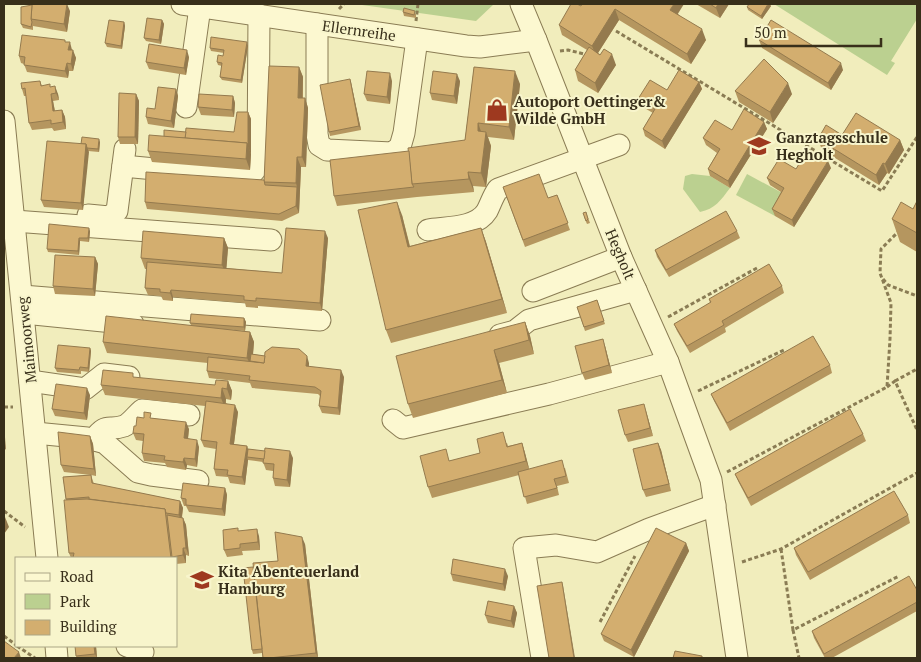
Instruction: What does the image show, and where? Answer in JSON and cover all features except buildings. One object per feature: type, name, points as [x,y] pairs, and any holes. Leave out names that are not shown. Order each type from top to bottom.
[{"type":"street","name":"Hegholt","points":[[521,4],[621,257],[668,362],[711,480],[738,658]]},
{"type":"street","name":"Ellernreihe","points":[[191,5],[317,24],[417,30],[480,47],[536,40]]},
{"type":"street","points":[[186,107],[191,5]]},
{"type":"street","points":[[13,215],[109,217],[117,211],[124,158],[240,177],[250,175],[256,171],[258,163],[259,15]]},
{"type":"street","points":[[317,24],[317,134],[319,145],[327,150],[392,153],[400,147],[404,133],[417,30]]},
{"type":"street","name":"Maimoorweg","points":[[4,122],[13,215],[12,272],[23,305],[47,557]]},
{"type":"street","points":[[428,230],[474,223],[486,211],[491,198],[498,189],[619,145]]},
{"type":"street","points":[[13,215],[271,240]]},
{"type":"street","points":[[533,291],[621,257]]},
{"type":"street","points":[[479,340],[515,331],[529,320],[636,290]]},
{"type":"street","points":[[23,305],[320,320]]},
{"type":"street","points":[[23,305],[148,326]]},
{"type":"street","points":[[393,420],[403,428],[549,394],[668,362]]},
{"type":"street","points":[[30,381],[85,389],[104,374],[147,379]]},
{"type":"street","points":[[93,440],[100,430],[107,427],[123,426],[142,410],[188,415]]},
{"type":"street","points":[[36,434],[105,443],[138,472],[198,481]]},
{"type":"street","points":[[542,658],[524,548],[556,544],[597,552],[649,529],[715,505]]},
{"type":"path","points":[[417,30],[418,4]]},
{"type":"path","points":[[616,31],[882,191],[917,137]]},
{"type":"path","points":[[557,51],[568,50],[592,56]]},
{"type":"path","points":[[887,387],[891,303],[880,273],[881,249],[901,229]]},
{"type":"path","points":[[663,319],[757,268]]},
{"type":"path","points":[[880,273],[888,285],[917,296]]},
{"type":"path","points":[[693,393],[786,349]]},
{"type":"path","points":[[721,475],[887,387],[917,369]]},
{"type":"path","points":[[895,381],[917,430]]},
{"type":"path","points":[[737,564],[781,549],[917,473]]},
{"type":"path","points":[[600,622],[649,529]]},
{"type":"path","points":[[781,549],[799,658]]},
{"type":"path","points":[[793,630],[899,576]]},
{"type":"path","points":[[4,636],[15,644]]},
{"type":"path","points":[[20,647],[35,658]]},
{"type":"green space","points":[[355,4],[494,4],[476,21]]},
{"type":"green space","points":[[774,4],[917,4],[917,19],[891,61],[895,63],[887,75]]},
{"type":"green space","points":[[692,174],[710,176],[730,188],[714,206],[700,212],[683,189],[685,176]]},
{"type":"green space","points":[[747,174],[786,195],[775,216],[736,195]]},
{"type":"place","name":"Autoport Oettinger& Wilde GmbH","points":[[497,110]]},
{"type":"place","name":"Ganztagsschule Hegholt","points":[[759,146]]},
{"type":"place","name":"Kita Abenteuerland Hamburg","points":[[202,580]]}]
